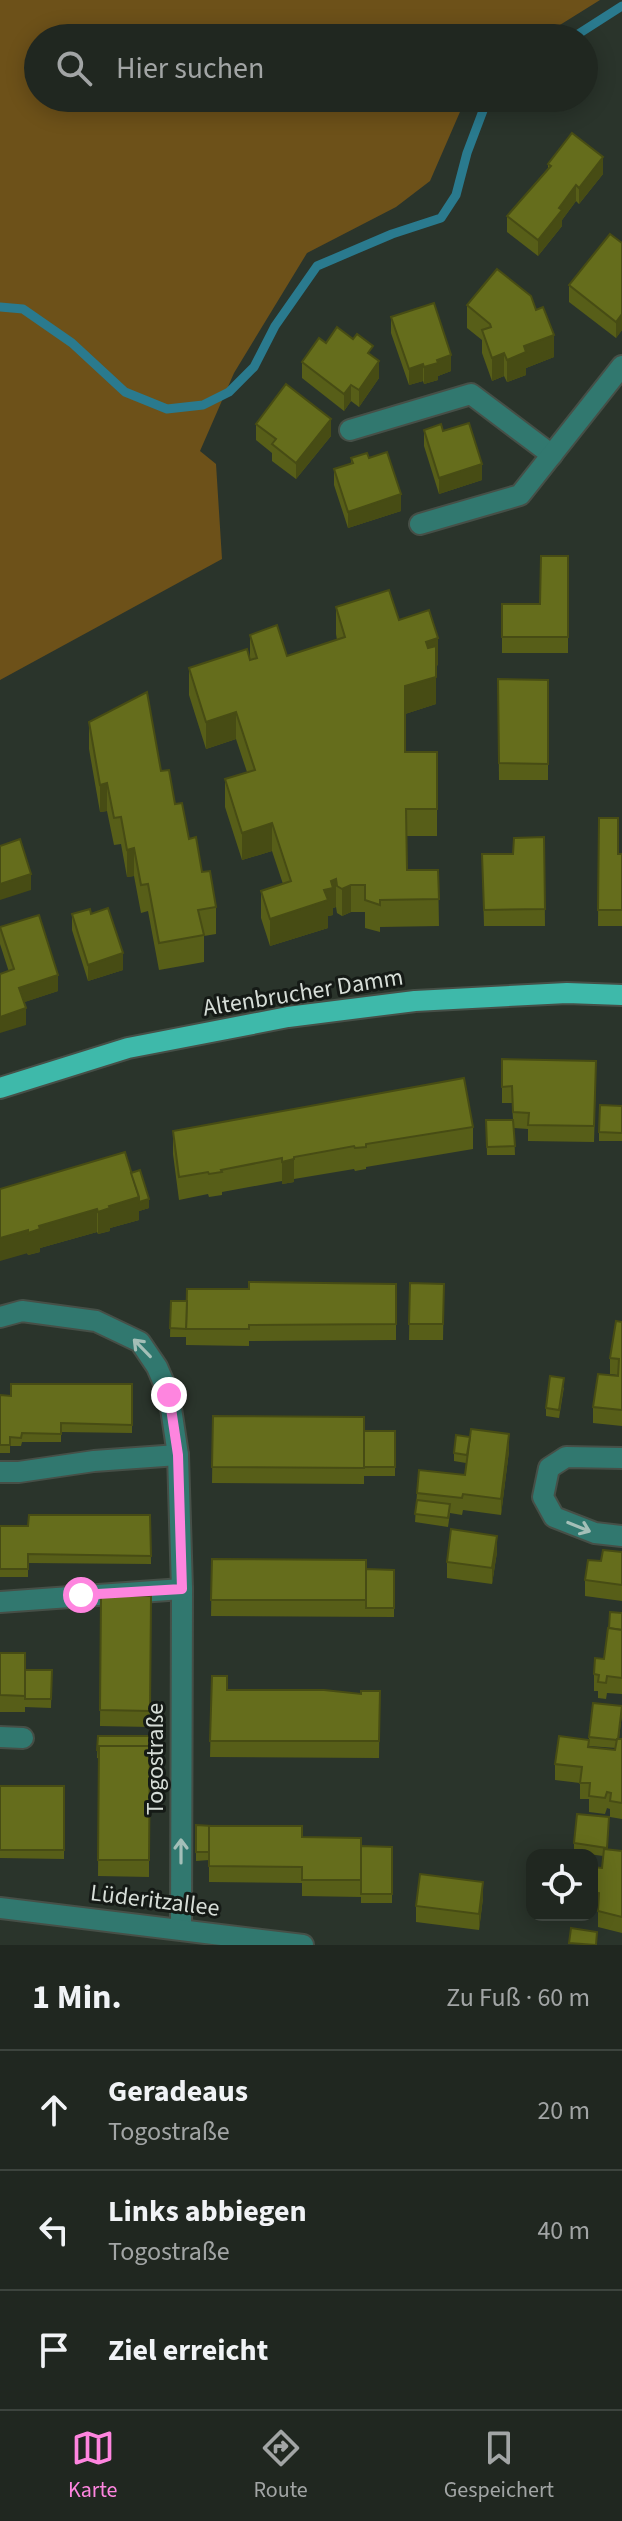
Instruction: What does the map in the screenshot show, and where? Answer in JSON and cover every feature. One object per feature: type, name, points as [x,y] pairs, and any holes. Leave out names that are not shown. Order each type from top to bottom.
[{"type":"main road","name":"Altenbrucher Damm","points":[[0,1088],[128,1048],[288,1017],[415,1001],[567,993],[622,995]]},
{"type":"street","points":[[420,524],[520,495],[622,366]]},
{"type":"street","points":[[350,430],[471,394],[552,455]]},
{"type":"street","name":"Togostraße","points":[[0,1317],[22,1311],[96,1321],[140,1342],[157,1367],[169,1395],[178,1455],[182,1589],[181,1929]]},
{"type":"street","points":[[0,1472],[178,1455]]},
{"type":"street","points":[[622,1458],[566,1457],[549,1468],[543,1497],[554,1517],[595,1533],[622,1536]]},
{"type":"street","points":[[0,1602],[182,1589]]},
{"type":"street","points":[[0,1737],[23,1738]]},
{"type":"street","name":"Lüderitzallee","points":[[0,1908],[303,1945]]},
{"type":"shaded area","points":[[0,0],[600,0],[561,24],[24,24],[24,112],[460,112],[430,181],[396,207],[307,253],[234,373],[200,451],[216,464],[222,559],[0,680]]},
{"type":"building","points":[[572,133],[603,157],[579,188],[576,185],[559,208],[562,210],[538,240],[507,216],[551,166],[548,164]]},
{"type":"building","points":[[610,234],[622,243],[622,314],[616,322],[569,285]]},
{"type":"building","points":[[497,269],[531,296],[536,310],[543,307],[554,335],[524,346],[526,352],[507,360],[504,353],[492,358],[482,330],[491,327],[490,324],[467,305]]},
{"type":"building","points":[[434,303],[451,355],[437,360],[438,363],[409,369],[391,317]]},
{"type":"building","points":[[337,327],[353,339],[357,334],[373,346],[368,353],[379,361],[359,390],[351,385],[344,394],[302,362],[319,338],[326,343]]},
{"type":"building","points":[[286,384],[331,419],[296,463],[272,444],[276,439],[256,424]]},
{"type":"building","points":[[469,423],[482,464],[439,478],[424,430],[441,424],[443,431]]},
{"type":"building","points":[[387,452],[401,494],[348,512],[334,469],[353,463],[351,458],[367,453],[369,458]]},
{"type":"building","points":[[541,556],[568,556],[568,637],[502,637],[502,604],[540,604]]},
{"type":"building","points":[[389,590],[399,620],[429,610],[438,638],[426,642],[428,648],[436,646],[436,677],[405,686],[405,752],[437,752],[437,809],[406,809],[407,870],[438,870],[439,899],[380,900],[380,905],[365,900],[365,885],[342,889],[337,886],[336,879],[331,881],[333,888],[324,890],[328,900],[270,919],[261,891],[291,881],[272,823],[242,833],[225,779],[255,770],[236,712],[206,722],[189,668],[247,649],[250,660],[257,658],[250,635],[277,625],[287,656],[345,637],[336,607]]},
{"type":"building","points":[[498,679],[548,680],[548,764],[499,763]]},
{"type":"building","points":[[147,692],[161,771],[169,770],[175,804],[182,803],[189,839],[196,837],[202,872],[210,871],[216,907],[198,910],[204,935],[159,943],[148,884],[141,885],[134,848],[127,850],[121,817],[114,818],[107,783],[100,785],[89,722]]},
{"type":"building","points":[[599,818],[618,818],[618,854],[622,854],[622,910],[598,910]]},
{"type":"building","points":[[544,837],[545,909],[484,910],[482,854],[513,854],[514,838]]},
{"type":"building","points":[[20,839],[31,874],[0,884],[0,846]]},
{"type":"building","points":[[108,908],[123,953],[88,965],[72,914],[90,909],[91,914]]},
{"type":"building","points":[[39,915],[58,975],[19,988],[26,1008],[0,1017],[0,974],[14,969],[0,927]]},
{"type":"building","points":[[502,1059],[596,1061],[594,1126],[528,1125],[529,1113],[513,1112],[512,1086],[502,1087]]},
{"type":"building","points":[[464,1078],[473,1127],[366,1144],[366,1147],[354,1146],[282,1162],[282,1158],[222,1172],[179,1177],[173,1131]]},
{"type":"building","points":[[600,1105],[622,1106],[622,1133],[599,1132]]},
{"type":"building","points":[[486,1120],[513,1120],[515,1146],[487,1147]]},
{"type":"building","points":[[125,1152],[139,1197],[98,1212],[97,1209],[39,1226],[40,1229],[28,1233],[28,1230],[0,1238],[0,1189]]},
{"type":"building","points":[[140,1170],[149,1199],[139,1202],[131,1173]]},
{"type":"building","points":[[249,1282],[396,1284],[396,1324],[249,1325],[249,1329],[186,1329],[187,1289],[249,1289]]},
{"type":"building","points":[[410,1283],[444,1284],[443,1324],[409,1324]]},
{"type":"building","points":[[171,1301],[187,1301],[186,1329],[170,1328]]},
{"type":"building","points":[[616,1321],[622,1322],[622,1410],[593,1407],[598,1374],[618,1376],[619,1359],[610,1358]]},
{"type":"building","points":[[550,1376],[564,1378],[559,1410],[546,1408]]},
{"type":"building","points":[[11,1384],[132,1384],[132,1425],[61,1423],[61,1434],[22,1433],[21,1438],[10,1437],[10,1445],[0,1445],[0,1395],[11,1396]]},
{"type":"building","points":[[213,1416],[364,1417],[364,1468],[212,1467]]},
{"type":"building","points":[[471,1429],[509,1434],[501,1499],[417,1493],[419,1470],[465,1475]]},
{"type":"building","points":[[364,1431],[395,1431],[395,1467],[364,1467]]},
{"type":"building","points":[[456,1435],[470,1437],[467,1455],[454,1453]]},
{"type":"building","points":[[417,1500],[450,1504],[448,1518],[415,1514]]},
{"type":"building","points":[[29,1515],[150,1515],[151,1556],[28,1554],[28,1569],[0,1569],[0,1526],[28,1526]]},
{"type":"building","points":[[451,1529],[497,1536],[492,1568],[447,1562]]},
{"type":"building","points":[[603,1550],[622,1552],[622,1585],[585,1580],[588,1560],[601,1561]]},
{"type":"building","points":[[212,1559],[366,1560],[366,1600],[211,1600]]},
{"type":"building","points":[[366,1569],[394,1570],[394,1608],[366,1608]]},
{"type":"building","points":[[101,1596],[151,1596],[150,1711],[100,1710]]},
{"type":"building","points":[[610,1612],[622,1613],[622,1630],[609,1628]]},
{"type":"building","points":[[608,1628],[622,1630],[622,1678],[607,1676],[606,1683],[598,1682],[599,1675],[594,1674],[595,1658],[604,1659]]},
{"type":"building","points":[[0,1653],[25,1653],[25,1696],[0,1695]]},
{"type":"building","points":[[25,1670],[52,1670],[51,1699],[25,1699]]},
{"type":"building","points":[[212,1676],[227,1676],[227,1690],[324,1690],[361,1694],[361,1691],[380,1691],[379,1741],[210,1741]]},
{"type":"building","points":[[593,1703],[622,1706],[617,1740],[589,1737]]},
{"type":"building","points":[[98,1736],[149,1736],[149,1746],[99,1746],[97,1750]]},
{"type":"building","points":[[559,1736],[589,1740],[588,1747],[615,1750],[617,1739],[622,1739],[622,1803],[610,1801],[611,1793],[607,1792],[605,1798],[589,1796],[590,1783],[580,1783],[582,1767],[555,1764]]},
{"type":"building","points":[[99,1746],[150,1746],[149,1860],[98,1860]]},
{"type":"building","points":[[0,1786],[64,1786],[64,1850],[0,1850]]},
{"type":"building","points":[[577,1814],[609,1817],[607,1848],[574,1843]]},
{"type":"building","points":[[196,1825],[212,1826],[209,1826],[209,1852],[196,1852]]},
{"type":"building","points":[[209,1826],[302,1826],[302,1837],[361,1838],[361,1880],[302,1880],[302,1867],[209,1866]]},
{"type":"building","points":[[361,1846],[392,1847],[392,1894],[361,1894]]},
{"type":"building","points":[[604,1849],[622,1851],[622,1917],[598,1911],[598,1868],[602,1868]]},
{"type":"building","points":[[420,1874],[483,1882],[479,1914],[416,1906]]},
{"type":"building","points":[[571,1928],[597,1932],[596,1945],[569,1943]]},
{"type":"waterway","points":[[594,24],[622,6]]},
{"type":"waterway","points":[[0,307],[23,309],[72,343],[125,392],[167,409],[203,405],[229,392],[254,367],[275,326],[317,266],[392,234],[441,218],[456,195],[482,112]]},
{"type":"route","points":[[81,1595],[182,1589],[178,1455],[169,1395]]}]
